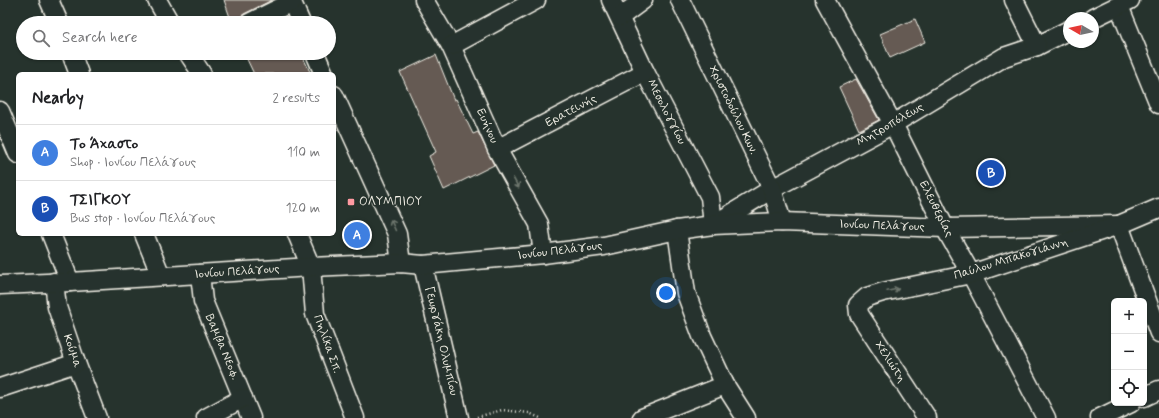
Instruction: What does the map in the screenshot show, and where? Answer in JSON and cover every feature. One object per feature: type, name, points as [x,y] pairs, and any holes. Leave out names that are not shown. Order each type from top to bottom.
[{"type":"street","points":[[49,0],[56,16]]},
{"type":"street","points":[[157,0],[166,16]]},
{"type":"street","name":"Ευήνου","points":[[424,0],[450,46],[497,149],[539,224],[544,254]]},
{"type":"street","points":[[450,46],[536,0]]},
{"type":"street","name":"Μεσολογγίου","points":[[611,0],[710,197],[713,225]]},
{"type":"street","points":[[620,17],[643,0]]},
{"type":"street","name":"Χριστοδούλου Κων.","points":[[680,0],[772,189],[782,222]]},
{"type":"street","name":"Ελευθερίας","points":[[825,0],[893,124],[945,228],[971,274],[1046,418]]},
{"type":"street","points":[[1014,0],[1037,46]]},
{"type":"street","points":[[263,16],[292,1],[298,16]]},
{"type":"street","points":[[1099,15],[1125,3],[1159,104]]},
{"type":"street","name":"Μητροπόλεως","points":[[713,225],[772,189],[893,124],[1004,57],[1037,46],[1063,33]]},
{"type":"street","points":[[74,60],[78,72]]},
{"type":"street","points":[[193,60],[201,72]]},
{"type":"street","points":[[318,60],[323,72]]},
{"type":"street","name":"Ερατεινής","points":[[497,149],[646,72]]},
{"type":"street","points":[[336,99],[397,234],[401,263]]},
{"type":"street","points":[[0,111],[16,149]]},
{"type":"street","name":"Παύλου Μπακογιάννη","points":[[858,305],[867,297],[883,292],[971,274],[1119,225],[1159,208]]},
{"type":"street","name":"Ιονίου Πελάγους","points":[[0,285],[311,267],[401,263],[423,265],[544,254],[604,246],[677,230],[713,225],[782,222],[945,228],[1119,225]]},
{"type":"street","points":[[1119,225],[1159,333]]},
{"type":"street","points":[[677,230],[686,293],[702,336],[725,385],[746,418]]},
{"type":"street","name":"Κούμα","points":[[51,236],[62,282],[57,307],[97,418]]},
{"type":"street","points":[[145,236],[161,276]]},
{"type":"street","name":"Πηλίκα Σπ.","points":[[298,236],[311,267],[314,314],[354,418]]},
{"type":"street","name":"Γεωργάκη Ολυμπίου","points":[[423,265],[459,418]]},
{"type":"street","name":"Βαμβα Νεοφ.","points":[[200,274],[203,301],[251,418]]},
{"type":"street","name":"Χελιώτη","points":[[858,305],[859,314],[927,418]]},
{"type":"street","points":[[0,388],[76,363]]},
{"type":"street","points":[[642,418],[725,385]]},
{"type":"street","points":[[1147,396],[1159,390]]},
{"type":"street","points":[[206,418],[243,398]]},
{"type":"street","points":[[1100,418],[1125,406]]},
{"type":"path","points":[[474,418],[502,410],[529,413],[540,418]]},
{"type":"building","points":[[224,0],[272,0],[241,16],[230,16]]},
{"type":"building","points":[[915,19],[925,42],[890,58],[880,34]]},
{"type":"building","points":[[436,55],[454,100],[456,99],[473,134],[478,132],[494,165],[444,190],[429,156],[436,152],[400,72]]},
{"type":"building","points":[[247,60],[304,60],[310,72],[253,72]]},
{"type":"building","points":[[856,79],[879,120],[859,130],[839,87]]},
{"type":"place","name":"ΤΣΙΓΚΟΥ","points":[[991,173]]},
{"type":"place","name":"ΟΛΥΜΠΙΟΥ","points":[[351,202]]},
{"type":"place","name":"Το Άχαστο","points":[[357,235]]}]
